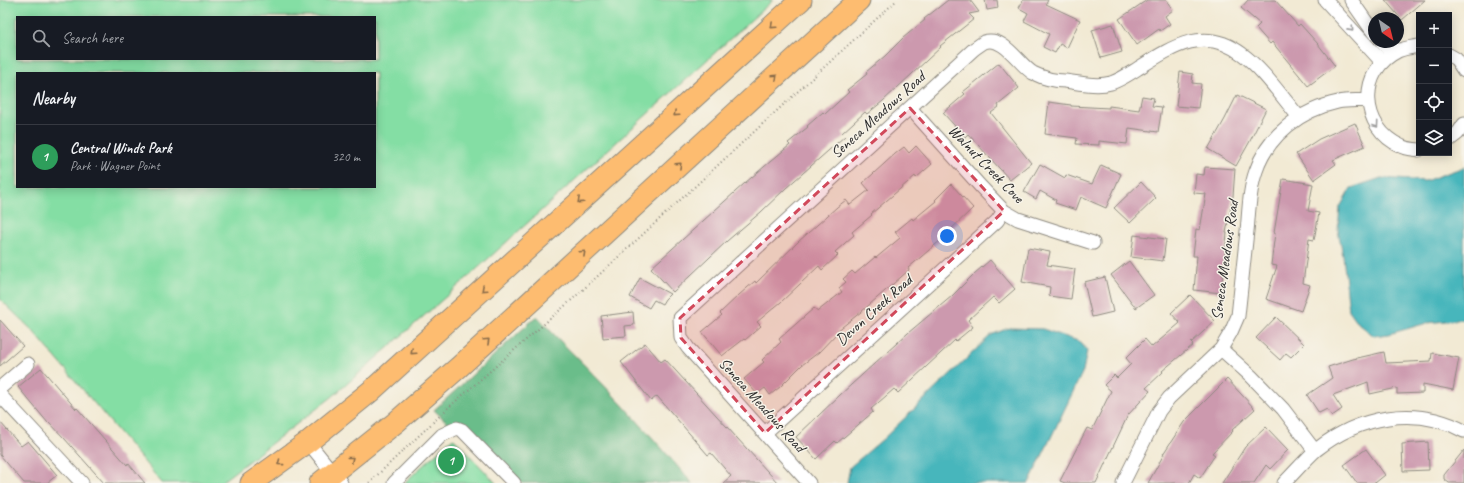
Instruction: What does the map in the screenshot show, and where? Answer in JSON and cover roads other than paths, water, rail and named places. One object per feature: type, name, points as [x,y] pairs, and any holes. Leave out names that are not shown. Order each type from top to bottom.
[{"type":"main road","points":[[251,483],[308,442],[400,364],[802,0]]},
{"type":"main road","points":[[331,480],[458,367],[858,0]]},
{"type":"street","points":[[1325,0],[1382,62]]},
{"type":"street","points":[[1351,0],[1368,24]]},
{"type":"street","name":"Seneca Meadows Road","points":[[809,483],[688,348],[681,338],[680,318],[974,49],[984,42],[991,41],[1001,44],[1010,50],[1021,64],[1033,73],[1047,79],[1097,84],[1110,83],[1123,77],[1170,48],[1187,42],[1207,39],[1226,44],[1242,54],[1255,66],[1299,117]]},
{"type":"street","points":[[1387,48],[1398,50],[1416,47]]},
{"type":"street","points":[[1398,50],[1382,62],[1371,80],[1368,100],[1372,120],[1384,136],[1402,147],[1416,149]]},
{"type":"street","points":[[1452,57],[1456,59],[1464,71]]},
{"type":"street","name":"Seneca Meadows Road","points":[[1123,483],[1159,411],[1169,398],[1221,349],[1232,332],[1238,316],[1250,195],[1256,172],[1265,151],[1280,133],[1299,117],[1319,107],[1339,102],[1368,100]]},
{"type":"street","name":"Walnut Creek Cove","points":[[910,108],[1004,211],[1018,219],[1093,243]]},
{"type":"street","points":[[1452,138],[1458,133],[1464,124]]},
{"type":"street","name":"Devon Creek Road","points":[[765,433],[997,221],[1004,211]]},
{"type":"street","points":[[1221,349],[1283,408],[1315,451]]},
{"type":"street","points":[[0,388],[28,364]]},
{"type":"street","points":[[0,395],[82,483]]},
{"type":"street","points":[[1284,483],[1315,451],[1334,438],[1357,426],[1390,417],[1422,417],[1457,427],[1464,431]]},
{"type":"street","points":[[394,483],[442,435],[458,428],[472,439],[514,483]]},
{"type":"street","points":[[308,442],[331,480]]},
{"type":"water","points":[[1464,167],[1464,319],[1427,323],[1389,334],[1374,336],[1359,324],[1349,310],[1343,256],[1338,230],[1340,207],[1351,188],[1381,178],[1425,181]]},
{"type":"water","points":[[1009,328],[1043,329],[1081,342],[1087,351],[1083,371],[1029,483],[847,483],[850,467],[883,439],[991,335]]},
{"type":"place","name":"Central Winds Park","points":[[451,461]]}]
